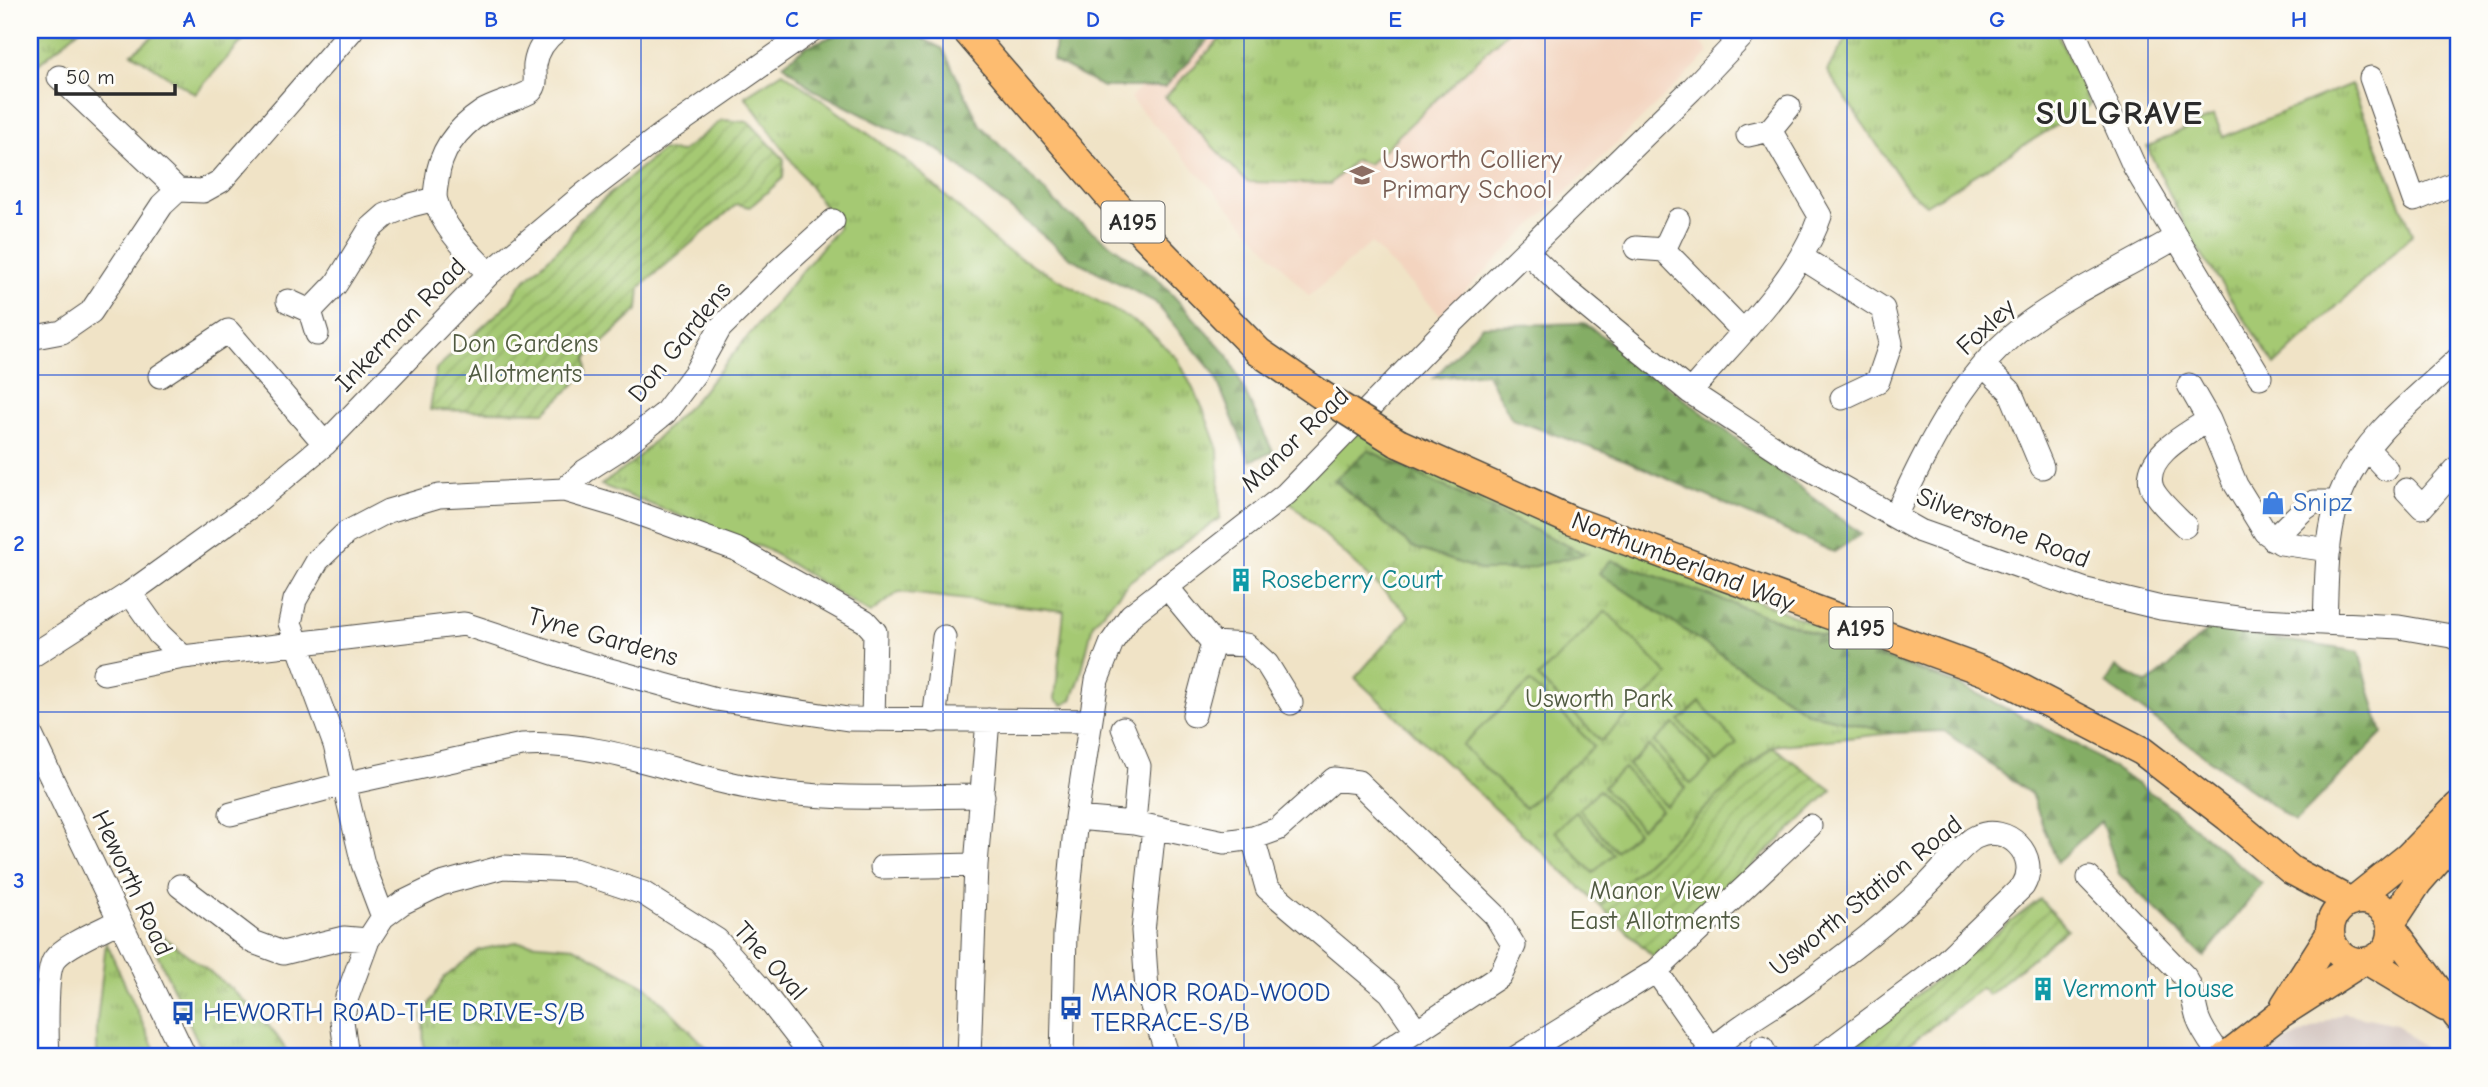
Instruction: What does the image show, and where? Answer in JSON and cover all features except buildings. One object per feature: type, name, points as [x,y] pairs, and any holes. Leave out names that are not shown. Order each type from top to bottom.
[{"type":"main road","name":"Northumberland Way","points":[[966,30],[1136,226],[1259,352],[1320,394],[1398,443],[1570,520],[1997,676],[2142,751],[2291,870],[2352,902]]},
{"type":"main road","points":[[2280,1014],[2330,931],[2337,912],[2408,857],[2458,806]]},
{"type":"main road","points":[[2223,1057],[2280,1014],[2383,953],[2389,945],[2391,925],[2418,882],[2458,836]]},
{"type":"main road","name":"Northumberland Way","points":[[2291,870],[2330,931]]},
{"type":"main road","name":"A195","points":[[2352,902],[2363,900],[2381,907],[2391,925],[2457,1015]]},
{"type":"main road","name":"A195","points":[[2330,931],[2332,943],[2344,957],[2365,962],[2457,1015]]},
{"type":"street","points":[[59,77],[178,190],[203,191],[221,181],[352,30]]},
{"type":"street","points":[[489,274],[463,246],[441,215],[435,199],[438,168],[447,146],[457,132],[495,104],[541,92],[535,85],[535,64],[540,47],[557,30]]},
{"type":"street","name":"Inkerman Road","points":[[30,657],[130,593],[251,506],[325,444],[489,274],[583,195],[663,134],[812,30]]},
{"type":"street","name":"Manor Road","points":[[1062,1057],[1065,934],[1076,818],[1097,680],[1112,642],[1131,615],[1286,494],[1748,30]]},
{"type":"street","points":[[2073,30],[2134,166],[2260,377]]},
{"type":"street","points":[[2371,78],[2414,200],[2458,182]]},
{"type":"street","points":[[1689,392],[1780,288],[1801,257],[1820,216],[1759,132],[1788,107]]},
{"type":"street","points":[[30,338],[62,332],[91,312],[162,205],[178,190]]},
{"type":"street","points":[[310,311],[336,284],[370,229],[386,215],[435,199]]},
{"type":"street","points":[[1664,250],[1678,220]]},
{"type":"street","name":"Don Gardens","points":[[564,490],[585,471],[621,448],[665,413],[695,373],[720,328],[833,221]]},
{"type":"street","name":"Foxley","points":[[1895,516],[1943,422],[1983,365],[2008,339],[2030,321],[2175,238]]},
{"type":"street","points":[[1636,248],[1664,250],[1742,330]]},
{"type":"street","name":"Silverstone Road","points":[[1526,251],[1563,287],[1689,392],[1792,459],[1920,531],[2086,590],[2161,608],[2245,619],[2411,628],[2458,639]]},
{"type":"street","points":[[1801,257],[1883,309],[1891,343],[1878,381],[1842,398]]},
{"type":"street","points":[[288,301],[310,311],[317,334]]},
{"type":"street","points":[[160,376],[228,331],[325,444]]},
{"type":"street","points":[[2325,624],[2329,550],[2344,485],[2382,430],[2458,359]]},
{"type":"street","points":[[1983,365],[2010,391],[2042,467]]},
{"type":"street","points":[[2189,385],[2208,420],[2236,485],[2265,532],[2273,539],[2294,547],[2329,550]]},
{"type":"street","points":[[2185,526],[2152,490],[2150,476],[2165,449],[2208,420]]},
{"type":"street","points":[[2367,449],[2386,469]]},
{"type":"street","points":[[2406,490],[2422,507],[2458,467]]},
{"type":"street","points":[[383,917],[363,864],[335,745],[290,623],[295,600],[318,560],[346,533],[388,511],[439,496],[564,490],[618,506],[736,549],[864,621],[875,632],[873,720]]},
{"type":"street","points":[[2273,539],[2315,502],[2338,502]]},
{"type":"street","points":[[1166,586],[1213,643],[1245,645],[1267,664],[1291,703]]},
{"type":"street","points":[[130,593],[159,634],[183,657]]},
{"type":"street","name":"Tyne Gardens","points":[[104,673],[183,657],[464,624],[581,662],[716,699],[848,719],[1089,721]]},
{"type":"street","points":[[934,721],[944,637]]},
{"type":"street","points":[[1194,715],[1213,643]]},
{"type":"street","points":[[970,1057],[976,865],[988,720]]},
{"type":"street","points":[[1123,728],[1139,766],[1144,825],[1144,943],[1147,990],[1168,1057]]},
{"type":"street","name":"Heworth Road","points":[[30,733],[185,1057]]},
{"type":"street","points":[[231,814],[344,784],[522,744],[548,743],[598,749],[754,789],[830,796],[983,796]]},
{"type":"street","points":[[1076,818],[1144,825],[1224,842],[1253,838],[1278,829],[1334,779],[1358,782],[1495,915],[1514,946],[1500,975],[1377,1057]]},
{"type":"street","points":[[1517,1057],[1656,971],[1810,826]]},
{"type":"street","name":"Usworth Station Road","points":[[1710,1054],[1878,928],[1907,904],[1975,837],[1987,833],[2014,841],[2028,859],[2029,875],[2022,886],[1934,972],[1820,1057]]},
{"type":"street","points":[[1253,838],[1267,888],[1391,992],[1417,1031]]},
{"type":"street","points":[[882,867],[976,865]]},
{"type":"street","name":"The Oval","points":[[347,1057],[342,1021],[344,1009],[368,940],[383,917],[402,903],[441,884],[503,867],[575,870],[643,893],[717,940],[759,987],[813,1057]]},
{"type":"street","points":[[2088,878],[2185,977],[2192,989],[2202,1030],[2223,1057]]},
{"type":"street","points":[[180,887],[253,942],[283,953],[344,938],[368,940]]},
{"type":"street","points":[[48,1057],[46,1013],[52,962],[62,952],[119,921]]},
{"type":"street","points":[[1656,971],[1710,1054]]},
{"type":"shaded area","name":"Usworth Colliery Primary School","points":[[1200,30],[1693,30],[1709,53],[1440,315],[1371,243],[1309,296],[1130,98]]},
{"type":"shaded area","points":[[2344,1013],[2396,1024],[2435,1057],[2260,1057],[2284,1042]]},
{"type":"green space","points":[[30,30],[79,30],[30,71]]},
{"type":"green space","points":[[162,30],[252,30],[195,94],[132,53]]},
{"type":"green space","points":[[849,30],[906,30],[943,49],[980,125],[1064,211],[1157,278],[1228,355],[1273,452],[1250,461],[1214,373],[1155,302],[1069,257],[938,149],[812,89],[783,64],[807,46]]},
{"type":"green space","points":[[1056,30],[1218,30],[1165,87],[1103,87],[1053,61]]},
{"type":"green space","points":[[1229,30],[1509,30],[1369,164],[1355,160],[1330,184],[1247,182],[1165,97]]},
{"type":"green space","points":[[1851,30],[2056,30],[2090,105],[1926,205],[1908,190],[1827,71]]},
{"type":"green space","points":[[783,72],[914,167],[1001,247],[1144,327],[1178,359],[1203,409],[1218,450],[1220,518],[1130,581],[1093,624],[1072,700],[1063,705],[1055,699],[1064,611],[899,592],[870,613],[768,550],[601,485],[631,464],[695,400],[839,227],[745,96]]},
{"type":"green space","points":[[2351,84],[2413,234],[2275,365],[2192,240],[2147,147],[2214,115],[2223,137]]},
{"type":"green space","name":"Don Gardens Allotments","points":[[722,120],[749,122],[784,159],[783,178],[750,207],[737,204],[640,287],[638,310],[587,357],[587,372],[545,412],[430,410],[436,369],[509,303],[521,284],[568,240],[578,221],[662,150],[681,152]]},
{"type":"green space","points":[[1585,323],[1861,534],[1834,552],[1625,460],[1512,419],[1486,373],[1434,378],[1482,326]]},
{"type":"green space","name":"Usworth Park","points":[[1348,429],[1944,679],[1893,733],[1772,746],[1600,906],[1355,678],[1410,616],[1289,501]]},
{"type":"green space","points":[[1368,450],[1585,554],[1519,570],[1480,570],[1412,547],[1334,480]]},
{"type":"green space","points":[[1611,560],[1962,686],[2078,745],[2163,801],[2262,884],[2204,957],[2119,874],[2101,821],[2057,862],[2031,794],[1944,731],[1893,733],[1808,713],[1599,573]]},
{"type":"green space","points":[[1606,611],[1668,675],[1601,741],[1538,677]]},
{"type":"green space","points":[[2209,628],[2359,652],[2382,734],[2295,822],[2106,684],[2116,667],[2147,684]]},
{"type":"green space","points":[[1530,682],[1594,746],[1525,808],[1462,745]]},
{"type":"green space","points":[[1700,702],[1737,744],[1717,762],[1679,721]]},
{"type":"green space","points":[[1674,724],[1712,765],[1691,784],[1654,742]]},
{"type":"green space","points":[[1649,746],[1686,788],[1666,806],[1628,765]]},
{"type":"green space","name":"Manor View East Allotments","points":[[1772,746],[1832,790],[1655,958],[1600,906]]},
{"type":"green space","points":[[1624,768],[1661,810],[1641,828],[1603,787]]},
{"type":"green space","points":[[1599,790],[1637,832],[1616,851],[1579,809]]},
{"type":"green space","points":[[1576,812],[1613,854],[1593,873],[1555,831]]},
{"type":"green space","points":[[2040,899],[2067,929],[1988,995],[1981,988],[1893,1057],[1836,1057]]},
{"type":"green space","points":[[142,921],[203,966],[243,1000],[262,1018],[290,1057],[205,1057]]},
{"type":"green space","points":[[106,942],[158,1057],[97,1057],[97,1022]]},
{"type":"green space","points":[[516,942],[574,947],[647,987],[716,1057],[424,1057],[423,1015],[444,978],[479,950]]},
{"type":"place","name":"Usworth Colliery Primary School","points":[[1362,175]]},
{"type":"place","name":"Snipz","points":[[2273,503]]},
{"type":"place","name":"Roseberry Court","points":[[1241,580]]},
{"type":"place","name":"Vermont House","points":[[2043,989]]},
{"type":"place","name":"MANOR ROAD-WOOD TERRACE-S/B","points":[[1071,1008]]},
{"type":"place","name":"HEWORTH ROAD-THE DRIVE-S/B","points":[[183,1013]]},
{"type":"district","name":"SULGRAVE","points":[[2120,113]]}]
